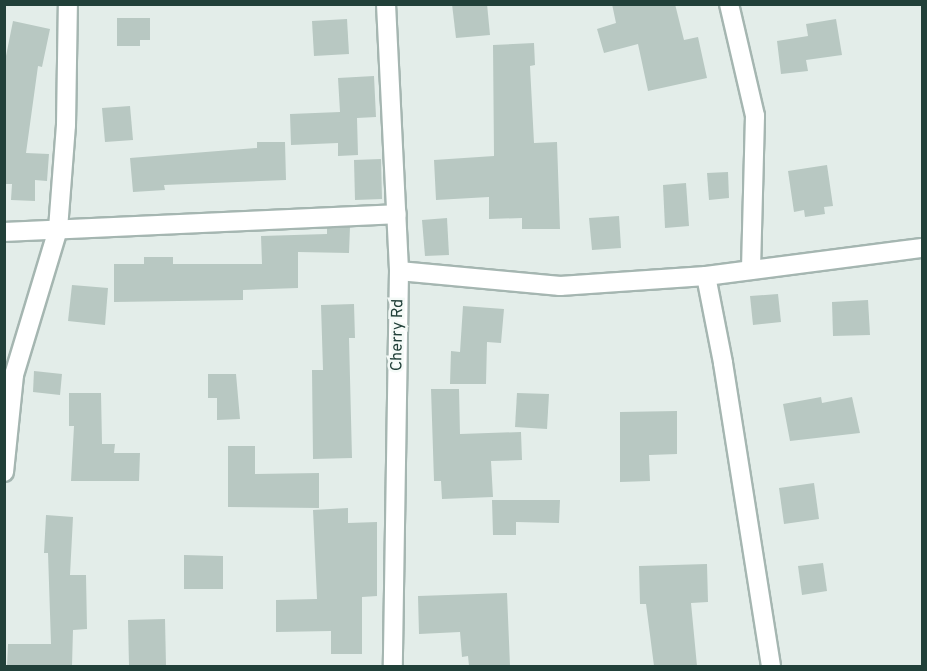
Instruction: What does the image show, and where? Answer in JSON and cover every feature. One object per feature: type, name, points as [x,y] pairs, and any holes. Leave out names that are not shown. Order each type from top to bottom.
[{"type":"street","points":[[4,472],[14,375],[58,229],[66,125],[68,4]]},
{"type":"street","name":"Cherry Rd","points":[[386,4],[399,271],[393,666]]},
{"type":"street","points":[[729,4],[755,116],[751,270]]},
{"type":"street","points":[[4,232],[397,214]]},
{"type":"street","points":[[399,271],[560,286],[706,276],[922,248]]},
{"type":"street","points":[[706,276],[725,374],[771,666]]},
{"type":"building","points":[[452,4],[487,4],[490,35],[456,38]]},
{"type":"building","points":[[612,4],[675,4],[684,40],[698,37],[707,78],[648,91],[638,44],[604,53],[597,29],[616,23]]},
{"type":"building","points":[[117,18],[150,18],[150,40],[140,40],[140,46],[117,46]]},
{"type":"building","points":[[347,19],[349,54],[314,56],[312,21]]},
{"type":"building","points":[[836,19],[842,55],[806,60],[808,71],[781,74],[777,41],[808,36],[806,24]]},
{"type":"building","points":[[13,21],[50,29],[42,67],[38,66],[26,153],[49,154],[47,181],[35,180],[35,201],[11,200],[12,184],[4,184],[4,66]]},
{"type":"building","points":[[534,43],[535,65],[530,66],[534,143],[557,142],[560,229],[522,229],[522,218],[489,219],[489,197],[436,200],[434,160],[494,156],[493,45]]},
{"type":"building","points":[[374,76],[376,117],[357,118],[358,155],[338,156],[338,143],[291,145],[290,114],[340,112],[338,78]]},
{"type":"building","points":[[130,106],[133,140],[105,142],[102,108]]},
{"type":"building","points":[[257,142],[285,142],[286,180],[164,185],[165,190],[133,192],[130,158],[257,148]]},
{"type":"building","points":[[381,159],[382,199],[355,200],[354,160]]},
{"type":"building","points":[[827,165],[833,206],[824,207],[825,214],[805,217],[804,210],[794,212],[788,171]]},
{"type":"building","points":[[728,172],[729,198],[709,200],[707,173]]},
{"type":"building","points":[[686,183],[689,226],[665,228],[663,185]]},
{"type":"building","points":[[619,216],[621,248],[592,250],[589,218]]},
{"type":"building","points":[[447,218],[449,255],[425,256],[422,220]]},
{"type":"building","points":[[350,227],[349,253],[298,252],[298,288],[243,290],[243,300],[114,302],[114,264],[144,264],[144,257],[173,257],[173,264],[262,264],[261,236],[327,234],[327,228]]},
{"type":"building","points":[[72,285],[108,288],[105,325],[68,321]]},
{"type":"building","points":[[778,294],[781,322],[753,325],[750,296]]},
{"type":"building","points":[[868,300],[870,335],[833,336],[832,302]]},
{"type":"building","points":[[354,304],[355,338],[349,338],[352,458],[313,459],[312,370],[323,370],[321,305]]},
{"type":"building","points":[[463,306],[504,309],[501,343],[487,342],[486,384],[450,384],[451,351],[460,352]]},
{"type":"building","points":[[34,371],[62,374],[60,395],[33,392]]},
{"type":"building","points":[[208,374],[236,374],[240,419],[217,420],[217,398],[208,398]]},
{"type":"building","points":[[431,389],[459,389],[460,434],[521,432],[522,460],[491,461],[493,497],[442,499],[441,481],[434,481]]},
{"type":"building","points":[[69,393],[101,393],[102,444],[115,444],[114,453],[140,453],[139,481],[71,481],[74,426],[69,426]]},
{"type":"building","points":[[517,393],[549,394],[547,429],[515,427]]},
{"type":"building","points":[[821,397],[822,403],[852,397],[860,433],[790,441],[783,404]]},
{"type":"building","points":[[677,411],[677,454],[649,455],[650,481],[620,482],[620,412]]},
{"type":"building","points":[[228,446],[255,446],[255,474],[319,473],[319,508],[228,507]]},
{"type":"building","points":[[814,483],[819,519],[784,524],[779,488]]},
{"type":"building","points":[[492,500],[560,500],[559,523],[516,522],[516,535],[493,535]]},
{"type":"building","points":[[348,508],[348,523],[377,522],[377,596],[362,597],[362,654],[331,654],[331,631],[276,632],[276,600],[317,599],[313,510]]},
{"type":"building","points":[[46,515],[73,517],[70,575],[86,575],[87,629],[73,630],[72,666],[7,666],[8,644],[51,644],[48,553],[44,553]]},
{"type":"building","points":[[184,555],[223,556],[223,589],[184,589]]},
{"type":"building","points":[[823,563],[827,591],[802,595],[798,566]]},
{"type":"building","points":[[707,564],[708,602],[691,603],[697,666],[654,666],[646,604],[640,604],[639,566]]},
{"type":"building","points":[[507,593],[510,666],[469,666],[468,656],[462,657],[460,632],[419,634],[418,596]]},
{"type":"building","points":[[165,619],[166,666],[129,666],[128,620]]}]
